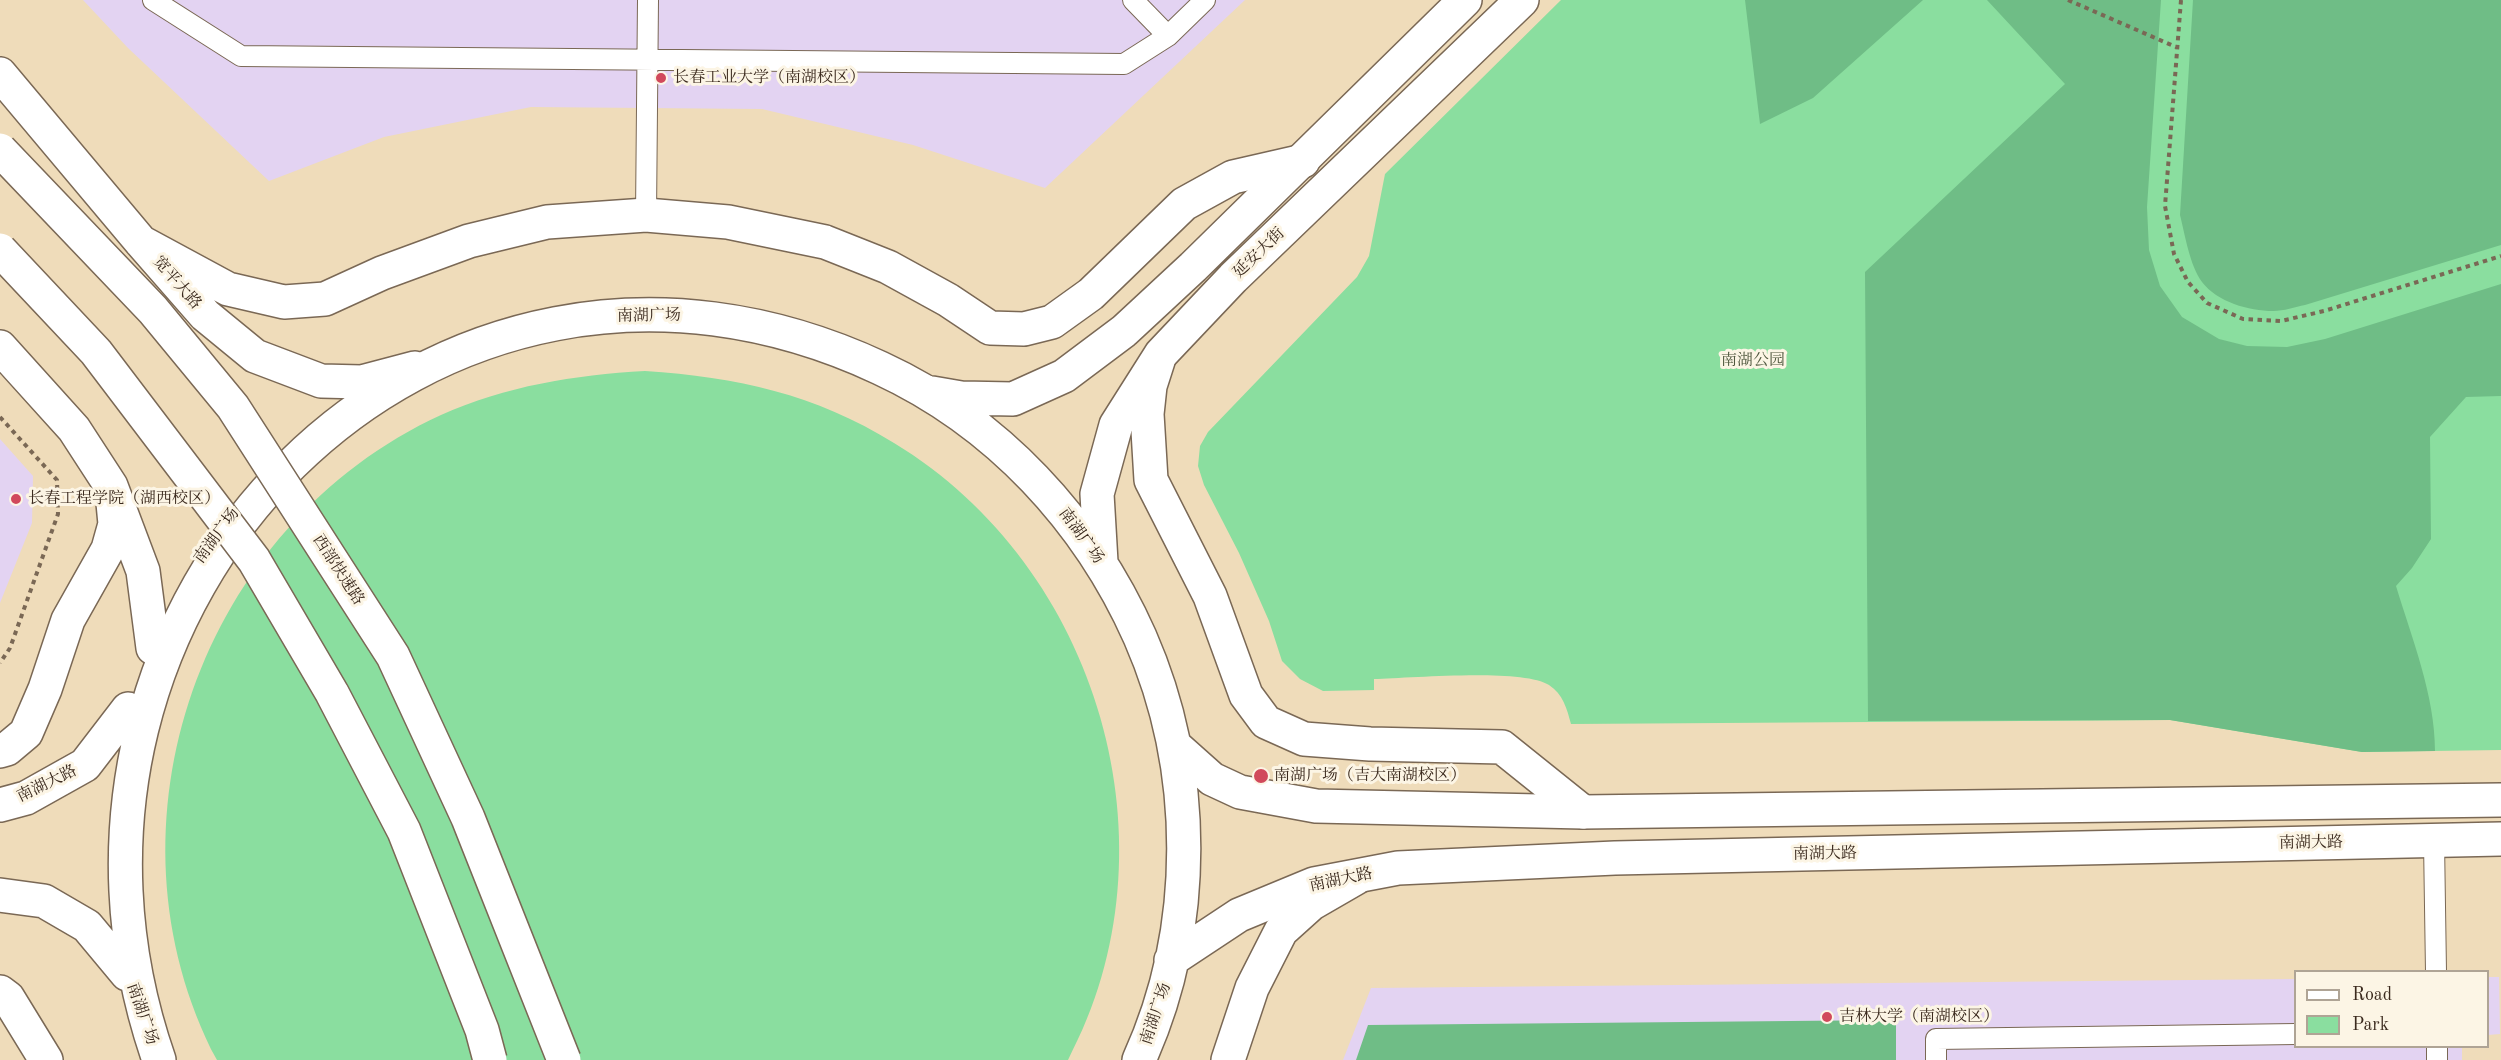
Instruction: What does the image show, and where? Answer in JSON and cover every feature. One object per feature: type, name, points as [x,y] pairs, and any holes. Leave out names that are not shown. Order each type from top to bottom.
[{"type":"main road","points":[[926,392],[961,398],[1013,399],[1064,376],[1124,331],[1465,0]]},
{"type":"main road","name":"延安大街","points":[[1101,562],[1097,494],[1116,425],[1161,354],[1241,269],[1522,0]]},
{"type":"main road","name":"宽平大路","points":[[0,74],[141,243],[205,315],[255,356],[321,381],[362,382],[416,368]]},
{"type":"main road","name":"西部快速路","points":[[0,150],[153,310],[233,407],[393,656],[468,818],[564,1060]]},
{"type":"main road","points":[[141,243],[228,289],[284,302],[324,298],[382,273],[468,241],[547,222],[646,215],[728,222],[825,243],[888,267],[948,300],[990,328],[1024,329],[1052,322],[1091,294],[1184,204],[1233,177],[1302,160]]},
{"type":"main road","points":[[0,250],[96,351],[254,560],[332,693],[404,831],[482,1030],[490,1060]]},
{"type":"main road","name":"南湖广场","points":[[159,1060],[146,1030],[130,977],[119,922],[114,866],[122,755],[135,701],[153,648],[177,597],[206,549],[255,488],[278,464],[320,427],[366,395],[416,368],[467,346],[521,330],[576,320],[632,315],[688,316],[743,323],[797,336],[850,353],[926,392],[992,438],[1032,476],[1069,517],[1101,562],[1128,611],[1150,661],[1175,746],[1184,823],[1184,879],[1177,934],[1166,987],[1139,1060]]},
{"type":"main road","points":[[0,348],[74,429],[111,486],[143,571],[153,648]]},
{"type":"main road","points":[[1161,354],[1150,386],[1147,414],[1151,480],[1210,596],[1246,695],[1266,722],[1304,739],[1370,744],[1502,747],[1583,812]]},
{"type":"main road","points":[[0,751],[7,749],[26,733],[45,689],[68,620],[108,549],[116,524],[111,486]]},
{"type":"main road","name":"南湖大路","points":[[0,805],[26,798],[85,765],[135,701]]},
{"type":"main road","points":[[1175,746],[1212,779],[1240,792],[1316,806],[1583,812],[2501,800]]},
{"type":"main road","name":"南湖大路","points":[[1171,960],[1239,915],[1314,884],[1398,868],[1616,858],[2501,839]]},
{"type":"main road","points":[[1228,1060],[1252,988],[1281,931],[1311,904],[1361,875]]},
{"type":"main road","points":[[0,895],[44,901],[87,926],[130,977]]},
{"type":"main road","points":[[0,992],[9,998],[46,1060]]},
{"type":"lane","points":[[153,0],[241,56],[1124,64],[1168,36],[1205,0]]},
{"type":"lane","points":[[646,215],[648,0]]},
{"type":"lane","points":[[1133,0],[1168,36]]},
{"type":"lane","points":[[2434,841],[2436,970]]},
{"type":"lane","points":[[1936,1060],[1936,1039],[2294,1034]]},
{"type":"path","points":[[2068,0],[2176,47]]},
{"type":"path","points":[[2181,0],[2165,206],[2174,254],[2188,282],[2206,303],[2243,319],[2280,321],[2324,311],[2501,256]]},
{"type":"path","points":[[0,417],[57,480],[57,514],[10,648],[0,663]]},
{"type":"shaded area","name":"长春工业大学（南湖校区）","points":[[83,0],[1245,0],[1045,188],[913,145],[762,109],[531,107],[384,137],[269,181],[128,48]]},
{"type":"shaded area","name":"长春工程学院（湖西校区）","points":[[0,439],[33,476],[32,523],[0,603]]},
{"type":"shaded area","points":[[2489,977],[2499,977],[2500,1034],[2489,1035]]},
{"type":"shaded area","name":"吉林大学（南湖校区）","points":[[2294,979],[2294,1048],[2462,1048],[2462,1060],[1343,1060],[1371,988]]},
{"type":"green space","name":"南湖公园","points":[[1561,0],[2501,0],[2501,750],[2362,752],[2170,720],[1571,724],[1566,707],[1558,693],[1549,685],[1535,680],[1492,675],[1374,679],[1374,690],[1323,691],[1300,679],[1282,661],[1269,621],[1239,553],[1204,485],[1198,466],[1200,446],[1208,432],[1357,277],[1369,256],[1385,174]]},
{"type":"green space","points":[[1745,0],[1923,0],[1813,98],[1760,124]]},
{"type":"green space","points":[[1987,0],[2161,0],[2147,207],[2149,250],[2160,286],[2182,317],[2219,339],[2247,346],[2287,347],[2325,339],[2501,284],[2501,396],[2466,397],[2430,437],[2431,539],[2412,568],[2396,586],[2427,688],[2435,751],[2362,752],[2170,720],[1868,721],[1865,272],[2065,84]]},
{"type":"green space","points":[[2193,0],[2501,0],[2501,245],[2305,305],[2281,310],[2264,311],[2244,307],[2225,300],[2208,289],[2194,268],[2180,215]]},
{"type":"green space","points":[[645,371],[743,383],[805,400],[864,426],[894,443],[965,496],[1024,562],[1069,637],[1101,718],[1117,804],[1118,891],[1102,977],[1068,1060],[217,1060],[181,969],[166,876],[171,782],[193,691],[232,605],[287,529],[357,465],[441,415],[515,389],[592,375]]},
{"type":"green space","points":[[1896,1020],[1896,1060],[1356,1060],[1368,1025]]},
{"type":"place","name":"长春工业大学（南湖校区）","points":[[661,78]]},
{"type":"place","name":"长春工程学院（湖西校区）","points":[[16,499]]},
{"type":"place","name":"南湖广场（吉大南湖校区）","points":[[1261,776]]},
{"type":"place","name":"吉林大学（南湖校区）","points":[[1827,1017]]}]
